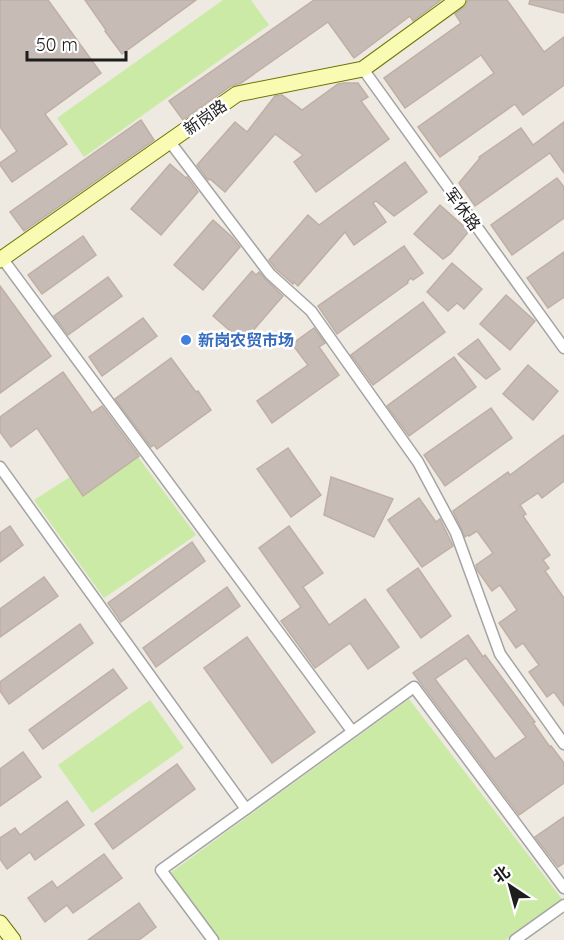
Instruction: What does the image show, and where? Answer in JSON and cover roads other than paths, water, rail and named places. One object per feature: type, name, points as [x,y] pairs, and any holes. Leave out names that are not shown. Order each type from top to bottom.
[{"type":"street","name":"新岗路","points":[[1,259],[237,94],[363,69],[458,0]]},
{"type":"street","name":"军休路","points":[[363,69],[564,348]]},
{"type":"street","points":[[170,142],[270,274],[311,311],[418,462],[456,533],[500,654],[564,744]]},
{"type":"street","points":[[1,259],[352,731]]},
{"type":"street","points":[[0,467],[246,809]]},
{"type":"street","points":[[213,940],[161,870],[414,687],[564,888]]},
{"type":"street","points":[[515,940],[564,904]]},
{"type":"street","points":[[0,923],[13,940]]},
{"type":"place","name":"新岗农贸市场","points":[[186,340]]}]
